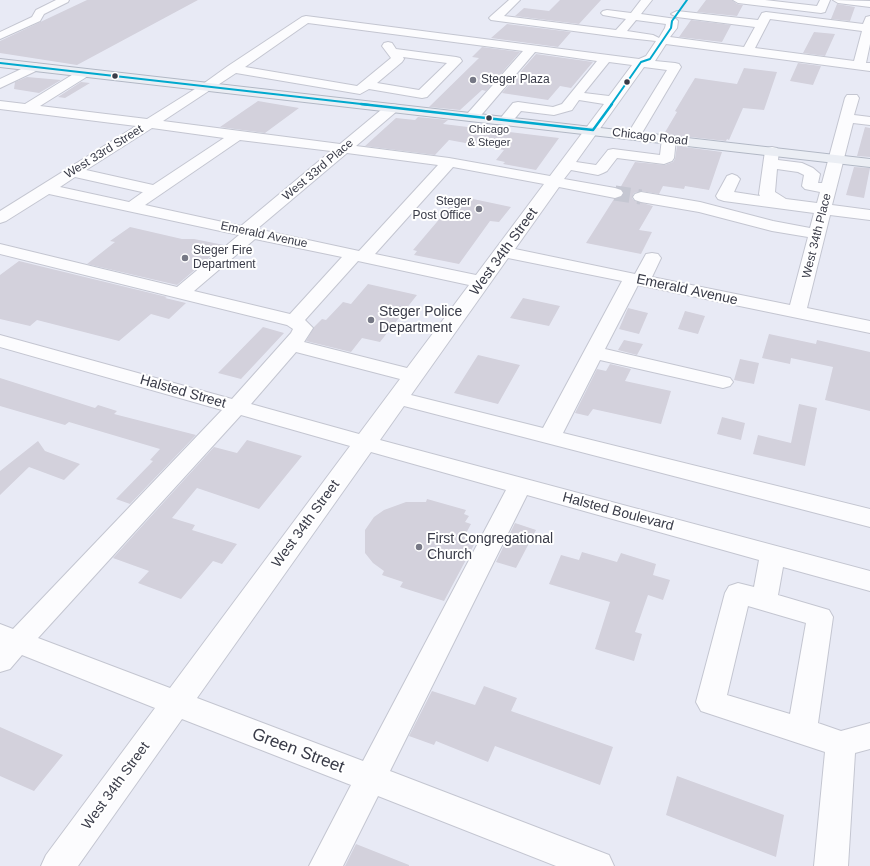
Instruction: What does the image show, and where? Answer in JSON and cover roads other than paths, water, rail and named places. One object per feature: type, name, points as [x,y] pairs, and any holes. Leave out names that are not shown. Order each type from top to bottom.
[{"type":"main road","name":"Chicago Road","points":[[0,63],[669,139],[772,158],[836,159],[870,163]]},
{"type":"street","points":[[0,36],[36,19],[40,12],[64,0]]},
{"type":"street","points":[[515,0],[495,18],[864,67],[869,23],[807,20],[764,20],[679,11],[634,16],[611,8],[591,30]]},
{"type":"street","points":[[738,0],[772,2],[821,10],[825,0]]},
{"type":"street","points":[[838,0],[870,4]]},
{"type":"street","points":[[629,1],[646,1],[679,11]]},
{"type":"street","points":[[619,34],[646,1]]},
{"type":"street","points":[[748,51],[772,2]]},
{"type":"street","points":[[807,20],[812,9]]},
{"type":"street","points":[[634,135],[624,109],[641,62],[650,59],[658,39],[671,28],[679,11]]},
{"type":"street","name":"West 33rd Street","points":[[0,218],[208,87],[232,69],[306,20],[402,31],[675,67],[624,109]]},
{"type":"street","points":[[345,102],[398,59],[388,46],[402,31]]},
{"type":"street","points":[[472,117],[532,48]]},
{"type":"street","points":[[232,69],[422,94],[456,60],[393,52]]},
{"type":"street","points":[[506,120],[518,106],[554,112],[567,107],[606,58]]},
{"type":"street","points":[[0,84],[34,67]]},
{"type":"street","points":[[28,108],[84,73]]},
{"type":"street","points":[[575,96],[624,109]]},
{"type":"street","name":"West 34th Place","points":[[797,312],[852,98]]},
{"type":"street","points":[[0,105],[449,162],[561,174],[598,170],[602,168],[613,153],[664,160],[667,158],[669,139]]},
{"type":"street","name":"West 33rd Place","points":[[181,293],[248,232],[392,108]]},
{"type":"street","name":"West 34th Street","points":[[58,866],[593,130],[624,109]]},
{"type":"street","points":[[846,118],[870,121]]},
{"type":"street","points":[[132,208],[237,135]]},
{"type":"street","points":[[782,204],[767,194],[772,158],[808,171],[812,174],[810,186],[828,189]]},
{"type":"street","points":[[294,321],[449,162]]},
{"type":"street","points":[[72,172],[147,188],[152,193]]},
{"type":"street","points":[[561,174],[600,190],[615,193]]},
{"type":"street","points":[[732,179],[724,196],[870,215]]},
{"type":"street","name":"Emerald Avenue","points":[[46,189],[482,282]]},
{"type":"street","points":[[641,197],[700,208],[772,226],[817,234]]},
{"type":"street","points":[[0,249],[294,321],[303,328],[300,335],[237,407],[6,646]]},
{"type":"street","name":"Emerald Avenue","points":[[504,252],[870,327]]},
{"type":"street","points":[[550,436],[593,352],[636,280],[652,258]]},
{"type":"street","name":"Halsted Street","points":[[0,341],[365,443]]},
{"type":"street","points":[[291,344],[414,376]]},
{"type":"street","points":[[593,352],[723,382]]},
{"type":"street","points":[[398,398],[870,518]]},
{"type":"street","name":"Halsted Boulevard","points":[[365,443],[870,581]]},
{"type":"street","points":[[326,866],[520,485]]},
{"type":"street","points":[[764,601],[773,554]]},
{"type":"street","points":[[802,731],[820,617],[738,593],[711,702],[841,744],[870,736]]},
{"type":"street","name":"Green Street","points":[[6,646],[176,704],[597,866]]},
{"type":"street","points":[[831,866],[841,744]]},
{"type":"tunnel","points":[[615,193],[641,197]]},
{"type":"place","name":"Steger Plaza","points":[[473,80]]},
{"type":"place","name":"Chicago & Steger","points":[[489,118]]},
{"type":"place","name":"Steger Post Office","points":[[479,209]]},
{"type":"place","name":"Steger Fire Department","points":[[185,258]]},
{"type":"place","name":"Steger Police Department","points":[[371,320]]},
{"type":"place","name":"First Congregational Church","points":[[419,547]]}]
